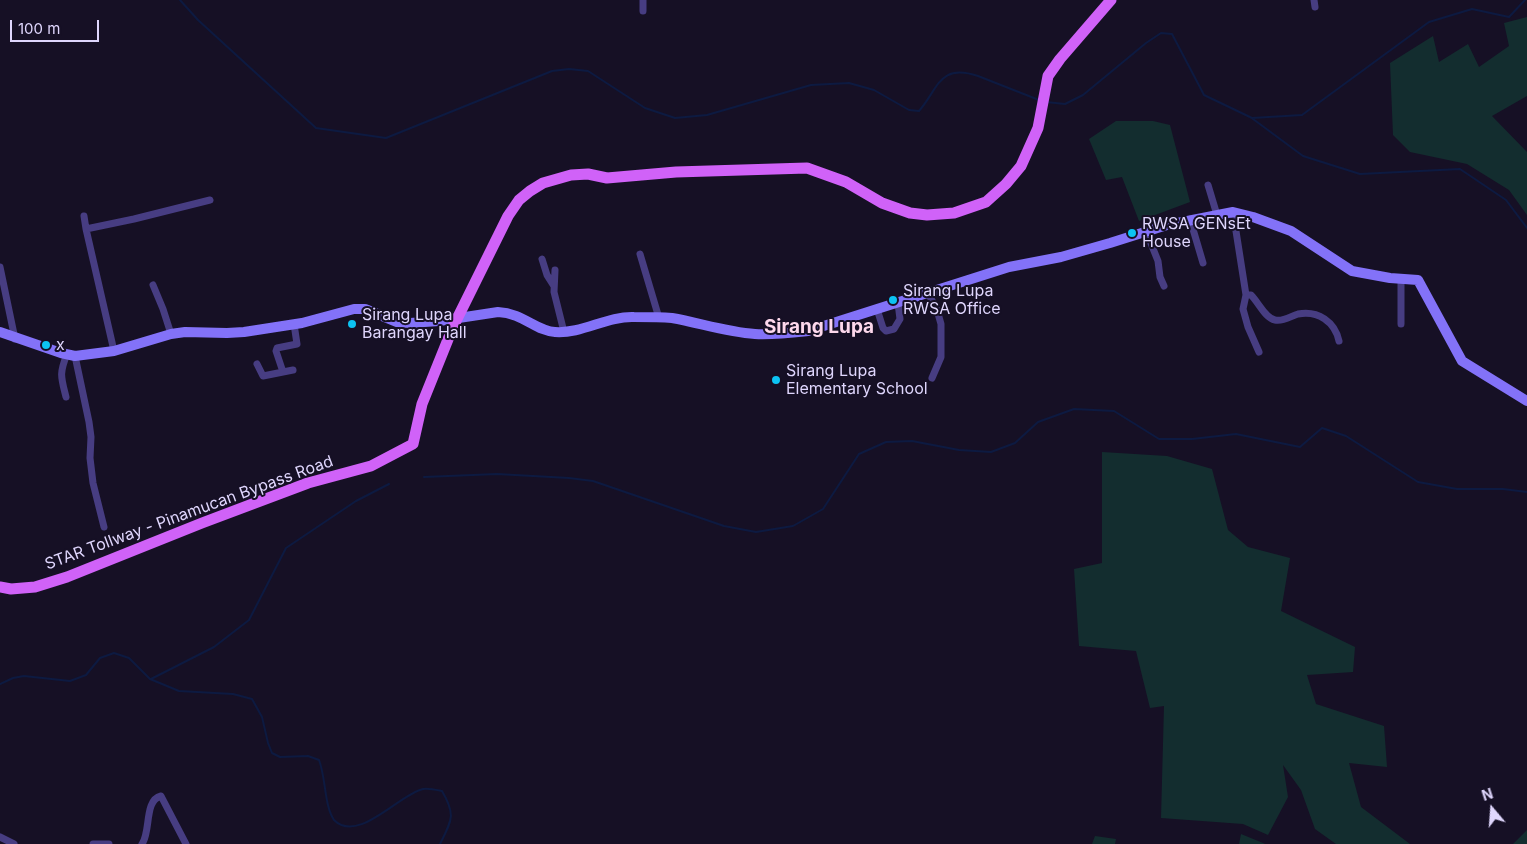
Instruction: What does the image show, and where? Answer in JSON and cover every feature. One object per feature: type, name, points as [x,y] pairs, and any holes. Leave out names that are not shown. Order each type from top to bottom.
[{"type":"main road","points":[[457,318],[508,216],[519,200],[530,190],[557,178],[579,174],[607,178],[676,172],[807,168],[846,182],[882,203],[910,213],[927,215],[954,213],[986,202],[1006,184],[1021,166],[1038,128],[1048,76],[1065,52],[1111,0]]},
{"type":"main road","name":"STAR Tollway - Pinamucan Bypass Road","points":[[0,587],[11,589],[35,586],[67,577],[308,483],[371,466],[413,444],[422,404],[457,318]]},
{"type":"street","points":[[643,0],[643,10]]},
{"type":"street","points":[[1208,185],[1217,214]]},
{"type":"street","points":[[86,229],[210,200]]},
{"type":"street","points":[[1233,212],[1246,295],[1243,309],[1260,352]]},
{"type":"street","points":[[0,332],[15,339],[71,355],[114,351],[171,334],[185,332],[227,333],[294,324],[354,309],[365,309],[397,322],[440,321],[498,312],[520,316],[547,331],[564,332],[620,318],[671,318],[753,334],[778,335],[808,331],[1010,267],[1061,257],[1190,219],[1233,212],[1291,231],[1352,271],[1418,280],[1462,361],[1527,401]]},
{"type":"street","points":[[84,216],[114,351]]},
{"type":"street","points":[[1190,219],[1203,263]]},
{"type":"street","points":[[1146,231],[1158,261],[1160,277],[1164,286]]},
{"type":"street","points":[[640,254],[659,318]]},
{"type":"street","points":[[542,259],[547,275],[554,286],[564,332]]},
{"type":"street","points":[[0,267],[15,339]]},
{"type":"street","points":[[554,286],[555,270]]},
{"type":"street","points":[[1401,279],[1402,324]]},
{"type":"street","points":[[153,286],[162,304],[171,334]]},
{"type":"street","points":[[928,293],[937,310],[941,324],[941,357],[932,378]]},
{"type":"street","points":[[1246,295],[1251,295],[1268,317],[1276,321],[1299,314],[1316,315],[1327,320],[1337,331],[1339,341]]},
{"type":"street","points":[[876,309],[883,328],[886,331],[890,331],[894,329],[900,319],[898,302]]},
{"type":"street","points":[[283,372],[276,349],[297,344],[294,324]]},
{"type":"street","points":[[66,397],[60,373],[61,368],[71,355]]},
{"type":"street","points":[[71,355],[89,422],[93,483],[104,527]]},
{"type":"street","points":[[257,364],[263,376],[293,370]]},
{"type":"street","points":[[142,844],[146,838],[151,804],[156,797],[160,796],[186,844]]},
{"type":"street","points":[[0,837],[14,844]]},
{"type":"street","points":[[93,844],[109,844]]},
{"type":"green space","points":[[1527,17],[1527,96],[1492,116],[1527,152],[1527,215],[1509,190],[1467,164],[1410,152],[1393,135],[1390,63],[1433,36],[1439,62],[1468,44],[1479,67],[1509,46],[1504,23]]},
{"type":"green space","points":[[1116,121],[1153,121],[1170,125],[1190,202],[1139,221],[1122,177],[1106,180],[1089,139]]},
{"type":"green space","points":[[1102,452],[1167,456],[1212,469],[1228,530],[1248,547],[1290,558],[1281,611],[1355,647],[1353,672],[1307,675],[1316,704],[1384,726],[1387,767],[1349,763],[1361,807],[1410,844],[1336,844],[1315,829],[1301,790],[1283,765],[1288,797],[1268,835],[1243,824],[1161,818],[1164,706],[1150,708],[1136,651],[1079,646],[1074,569],[1102,563]]},
{"type":"green space","points":[[1527,830],[1527,844],[1513,844]]},
{"type":"green space","points":[[1241,834],[1263,843],[1265,844],[1239,844]]},
{"type":"green space","points":[[1095,836],[1116,839],[1115,844],[1092,844]]},
{"type":"waterway","points":[[180,0],[198,20],[316,128],[386,138],[552,71],[569,69],[588,71],[645,108],[675,118],[707,115],[811,85],[849,83],[874,90],[909,110],[919,111],[941,80],[947,75],[955,73],[978,76],[1039,100]]},
{"type":"waterway","points":[[1046,102],[1065,104],[1083,95],[1146,43],[1161,33],[1172,34],[1204,95],[1252,118],[1302,115],[1429,22],[1472,9],[1509,17],[1525,0]]},
{"type":"waterway","points":[[1253,119],[1303,156],[1360,174],[1460,169],[1506,200],[1527,228]]},
{"type":"waterway","points":[[424,477],[497,474],[593,481],[724,526],[756,532],[793,526],[823,509],[859,454],[886,442],[912,441],[959,450],[991,452],[1015,443],[1038,422],[1074,409],[1114,411],[1159,439],[1192,439],[1236,434],[1300,447],[1322,428],[1346,436],[1418,482],[1457,489],[1503,489],[1527,492]]},
{"type":"waterway","points":[[151,679],[214,647],[249,620],[286,548],[356,501],[389,484]]},
{"type":"waterway","points":[[0,684],[13,678],[24,676],[70,681],[86,675],[100,658],[114,653],[129,658],[150,679],[179,691],[233,694],[252,699],[262,717],[272,753],[280,757],[308,756],[319,760],[328,807],[334,820],[344,826],[355,826],[378,816],[413,793],[423,789],[442,791],[449,806],[451,818],[440,844]]},
{"type":"place","name":"RWSA GENsEt House","points":[[1132,233]]},
{"type":"place","name":"Sirang Lupa RWSA Office","points":[[893,300]]},
{"type":"place","name":"Sirang Lupa Barangay Hall","points":[[352,324]]},
{"type":"place","name":"x","points":[[46,345]]},
{"type":"place","name":"Sirang Lupa Elementary School","points":[[776,380]]},
{"type":"district","name":"Sirang Lupa","points":[[819,327]]}]
